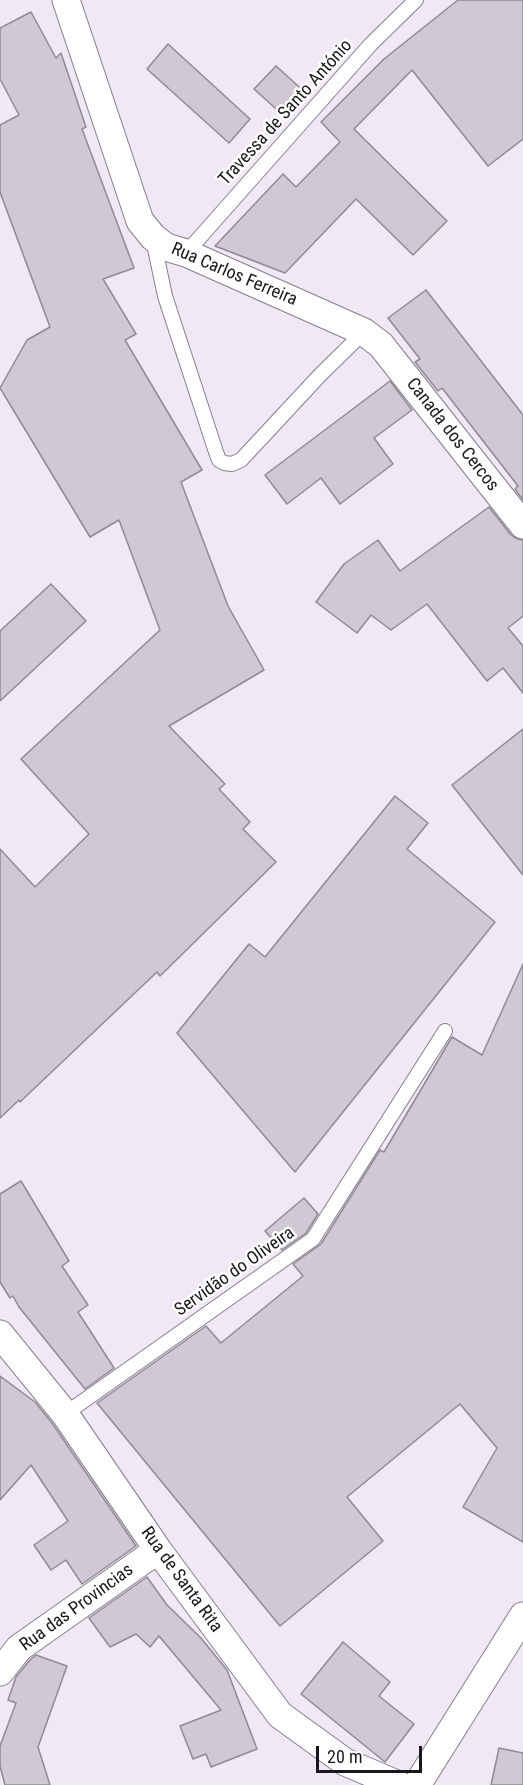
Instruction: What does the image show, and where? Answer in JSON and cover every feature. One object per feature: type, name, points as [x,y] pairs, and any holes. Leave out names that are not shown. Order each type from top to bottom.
[{"type":"street","name":"Rua Carlos Ferreira","points":[[66,0],[140,221],[153,237],[166,247],[186,253],[373,339]]},
{"type":"street","name":"Canada dos Cercos","points":[[373,339],[523,525]]},
{"type":"street","name":"Rua de Santa Rita","points":[[0,1334],[65,1414],[158,1550],[280,1715],[345,1762],[399,1785]]},
{"type":"street","name":"Rua das Provincias","points":[[0,1672],[19,1648],[158,1550]]},
{"type":"street","points":[[417,1785],[523,1616]]},
{"type":"lane","name":"Travessa de Santo António","points":[[186,253],[371,44],[416,0]]},
{"type":"lane","points":[[153,237],[165,296],[216,452],[219,460],[224,463],[232,464],[241,460],[321,374],[373,339]]},
{"type":"lane","name":"Servidão do Oliveira","points":[[65,1414],[313,1239],[445,1031]]},
{"type":"building","points":[[458,0],[523,0],[523,139],[488,166],[412,70],[354,129],[447,221],[413,255],[356,199],[285,273],[215,246],[283,174],[296,187],[340,142],[321,122],[384,59]]},
{"type":"building","points":[[31,12],[56,58],[61,53],[86,127],[82,129],[134,268],[103,279],[136,334],[125,340],[202,470],[181,482],[228,606],[264,670],[169,726],[225,784],[219,789],[250,822],[243,829],[276,862],[160,976],[157,972],[20,1102],[19,1100],[0,1118],[0,849],[35,887],[89,834],[21,759],[160,630],[119,520],[90,537],[0,388],[27,340],[50,327],[0,192],[0,125],[19,115],[0,79],[0,28]]},
{"type":"building","points":[[168,44],[250,119],[229,143],[147,69]]},
{"type":"building","points":[[276,66],[307,94],[286,118],[254,89]]},
{"type":"building","points":[[426,290],[523,415],[523,500],[515,489],[518,486],[442,388],[438,391],[415,362],[420,359],[388,318]]},
{"type":"building","points":[[390,381],[412,410],[374,438],[393,464],[340,504],[321,478],[287,504],[265,475]]},
{"type":"building","points":[[489,507],[511,535],[523,540],[523,616],[508,628],[523,646],[523,693],[503,668],[487,681],[427,604],[391,630],[371,615],[357,633],[316,602],[344,564],[378,540],[400,571]]},
{"type":"building","points":[[51,584],[86,621],[0,701],[0,631]]},
{"type":"building","points":[[523,729],[523,875],[452,785]]},
{"type":"building","points":[[395,796],[428,823],[407,849],[495,922],[295,1172],[177,1033],[249,944],[265,957]]},
{"type":"building","points":[[523,964],[523,1542],[463,1507],[497,1448],[460,1404],[347,1497],[383,1541],[280,1626],[97,1403],[206,1326],[221,1343],[303,1276],[293,1264],[321,1244],[380,1150],[384,1152],[452,1037],[482,1055]]},
{"type":"building","points":[[21,1181],[69,1261],[62,1266],[88,1305],[78,1312],[114,1368],[85,1389],[19,1307],[13,1296],[10,1298],[0,1282],[0,1194]]},
{"type":"building","points":[[304,1198],[318,1214],[306,1233],[282,1250],[265,1231]]},
{"type":"building","points":[[0,1376],[35,1402],[52,1423],[136,1546],[82,1584],[66,1560],[51,1570],[34,1545],[68,1521],[31,1465],[0,1500]]},
{"type":"building","points":[[147,1577],[167,1605],[200,1637],[227,1670],[257,1749],[211,1767],[206,1754],[193,1759],[180,1726],[221,1710],[159,1636],[150,1647],[136,1634],[110,1647],[89,1618]]},
{"type":"building","points":[[343,1642],[390,1682],[379,1696],[414,1724],[385,1762],[301,1694]]},
{"type":"building","points":[[36,1655],[67,1666],[38,1747],[50,1785],[5,1785],[0,1766],[0,1746],[16,1703],[8,1700],[16,1677]]},
{"type":"building","points":[[499,1748],[523,1753],[523,1785],[491,1785]]}]
